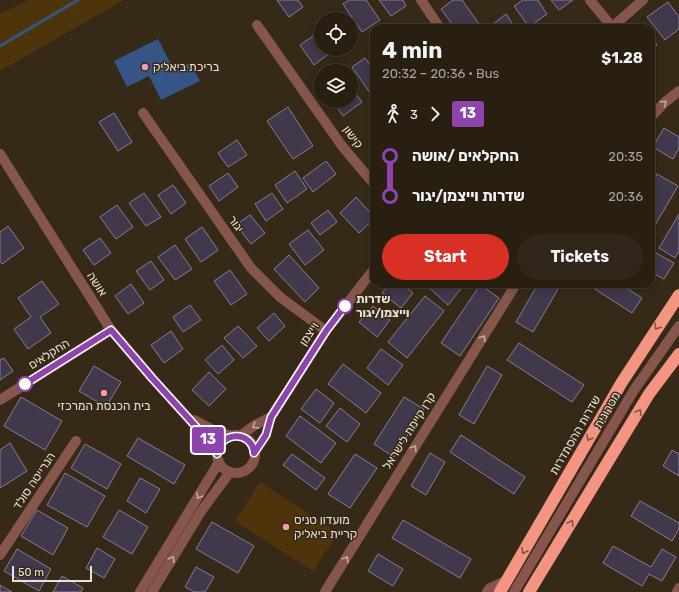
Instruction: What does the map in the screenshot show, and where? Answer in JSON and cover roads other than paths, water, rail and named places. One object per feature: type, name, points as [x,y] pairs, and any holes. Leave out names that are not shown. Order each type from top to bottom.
[{"type":"highway","name":"שדרות ההסתדרות","points":[[500,592],[622,382],[679,295]]},
{"type":"highway","points":[[529,592],[649,394],[679,354]]},
{"type":"street","points":[[421,0],[437,24]]},
{"type":"street","points":[[590,0],[608,24]]},
{"type":"street","points":[[616,24],[643,0]]},
{"type":"street","name":"קישון","points":[[257,24],[342,146],[370,179]]},
{"type":"street","points":[[655,113],[679,91]]},
{"type":"street","name":"יגור","points":[[143,113],[251,268],[280,297],[326,331]]},
{"type":"street","name":"אושה","points":[[0,154],[111,330],[209,441],[218,458]]},
{"type":"street","name":"וייצמן","points":[[254,453],[266,435],[271,417],[326,331],[370,274]]},
{"type":"street","name":"קרן קיימת לישראל","points":[[325,592],[514,288]]},
{"type":"street","name":"מטרונית","points":[[514,592],[634,390],[679,326]]},
{"type":"street","name":"החקלאים","points":[[0,400],[111,330]]},
{"type":"street","name":"אושה","points":[[188,417],[217,432],[236,436]]},
{"type":"street","name":"וייצמן","points":[[236,436],[271,417]]},
{"type":"street","points":[[140,592],[218,458],[222,441],[236,436],[249,441],[254,453],[253,462],[246,470],[235,473],[230,472],[222,466],[218,458]]},
{"type":"street","name":"הנרייטה סולד","points":[[0,555],[76,441]]},
{"type":"street","points":[[152,592],[202,510],[230,472]]},
{"type":"street","points":[[487,592],[490,588],[508,580]]},
{"type":"street","points":[[677,592],[679,588]]},
{"type":"water","name":"בריכת ביאליק","points":[[158,39],[174,70],[190,63],[200,81],[161,100],[149,76],[127,87],[114,61]]},
{"type":"waterway","points":[[0,46],[78,0]]},
{"type":"place","name":"בריכת ביאליק","points":[[145,67]]},
{"type":"place","name":"שדרות וייצמן/יגור","points":[[345,306]]},
{"type":"place","name":"בית הכנסת המרכזי","points":[[104,393]]},
{"type":"place","name":"מועדון טניס קריית ביאליק","points":[[286,527]]}]
